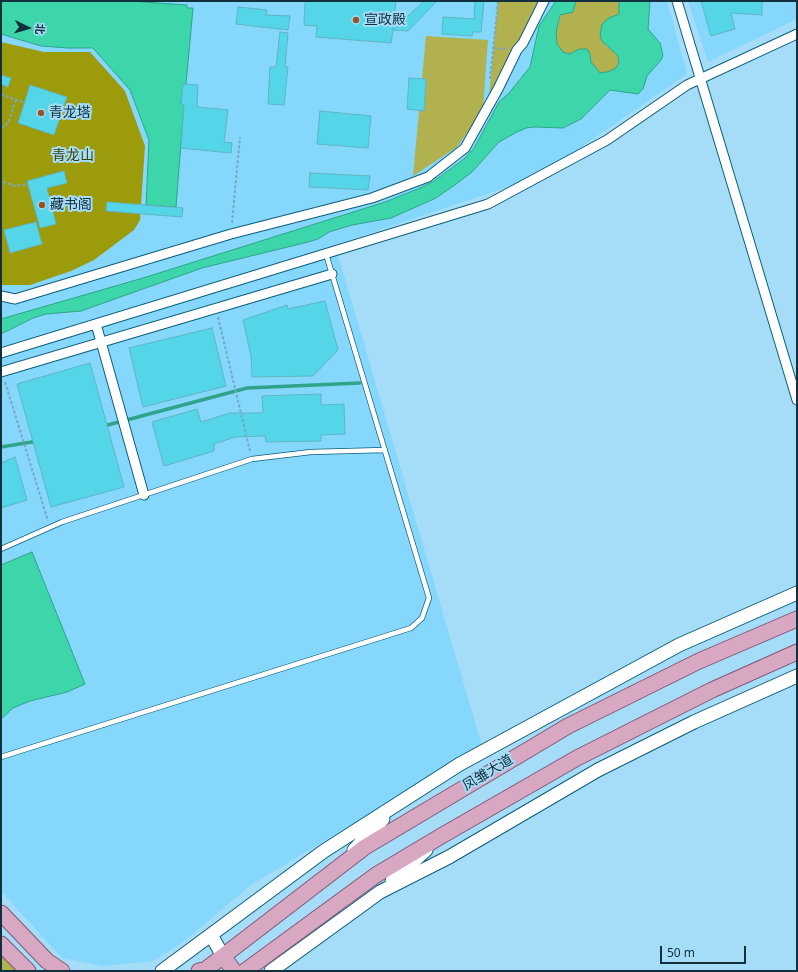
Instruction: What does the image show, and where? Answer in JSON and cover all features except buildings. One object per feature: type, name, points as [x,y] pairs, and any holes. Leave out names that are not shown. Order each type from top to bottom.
[{"type":"main road","name":"凤雏大道","points":[[203,970],[365,847],[568,726],[699,661],[797,619]]},
{"type":"main road","points":[[223,956],[243,970],[376,875],[577,758],[712,690],[797,652]]},
{"type":"main road","points":[[1,913],[47,961],[62,971]]},
{"type":"main road","points":[[1,944],[28,971]]},
{"type":"street","points":[[1,296],[15,299],[231,234],[372,198],[428,177],[465,148],[498,89],[517,50],[523,43],[544,1]]},
{"type":"street","points":[[677,1],[797,400]]},
{"type":"street","points":[[1,353],[488,204],[607,140],[687,85],[797,34]]},
{"type":"street","points":[[2,372],[332,274]]},
{"type":"street","points":[[96,324],[144,494]]},
{"type":"street","points":[[162,971],[324,851],[460,764],[679,645],[797,594]]},
{"type":"street","points":[[774,685],[797,668]]},
{"type":"street","points":[[380,892],[449,857],[598,770],[774,685],[797,676]]},
{"type":"street","points":[[334,870],[398,804]]},
{"type":"street","points":[[271,971],[380,892],[443,835]]},
{"type":"street","points":[[211,935],[223,956]]},
{"type":"lane","points":[[1,757],[411,628],[422,618],[429,598],[326,254]]},
{"type":"lane","points":[[1,548],[50,527],[144,494],[252,459],[311,452],[385,450]]},
{"type":"path","points":[[490,85],[498,1]]},
{"type":"path","points":[[1,94],[25,103]]},
{"type":"path","points":[[1,128],[8,123],[16,100]]},
{"type":"path","points":[[231,234],[240,137]]},
{"type":"path","points":[[1,187],[4,182],[15,186],[28,184]]},
{"type":"path","points":[[216,308],[252,459]]},
{"type":"path","points":[[2,372],[50,527]]},
{"type":"shaded area","points":[[1,1],[667,1],[687,74],[538,177],[335,245],[482,746],[251,885],[182,943],[153,961],[103,966],[62,958],[1,891]]},
{"type":"shaded area","points":[[1,1],[129,1],[187,5],[187,8],[193,8],[186,84],[183,84],[181,104],[184,105],[176,207],[146,205],[149,140],[130,90],[93,48],[41,46],[1,34]]},
{"type":"shaded area","points":[[498,1],[544,1],[488,107]]},
{"type":"shaded area","points":[[556,1],[576,1],[573,12],[560,15],[556,33],[557,44],[563,52],[570,54],[579,49],[587,49],[590,54],[591,62],[600,73],[615,69],[619,63],[618,56],[602,41],[600,35],[602,24],[609,18],[619,14],[619,1],[650,1],[648,29],[660,43],[663,56],[647,76],[643,89],[638,94],[610,90],[581,119],[563,128],[535,127],[526,128],[515,133],[499,142],[472,172],[436,198],[391,218],[352,225],[329,232],[318,239],[308,242],[202,268],[81,311],[46,314],[33,318],[1,334],[1,319],[143,278],[385,202],[434,181],[464,159],[474,148],[499,102],[509,93],[530,67],[539,26]]},
{"type":"shaded area","points":[[576,1],[619,1],[619,14],[609,18],[603,24],[601,35],[606,46],[613,50],[618,56],[619,63],[615,69],[600,73],[591,62],[590,54],[579,49],[570,54],[563,52],[557,44],[556,33],[561,15],[573,12]]},
{"type":"shaded area","points":[[688,1],[797,1],[797,19],[708,62]]},
{"type":"shaded area","points":[[426,36],[488,40],[483,110],[457,147],[413,176]]},
{"type":"shaded area","points":[[32,552],[85,684],[67,692],[30,701],[13,708],[1,719],[1,565]]},
{"type":"shaded area","points":[[1,944],[28,971],[1,971]]},
{"type":"green space","name":"青龙山","points":[[1,42],[44,52],[90,52],[125,91],[145,146],[140,220],[134,230],[94,260],[71,271],[30,285],[1,285]]},
{"type":"waterway","points":[[104,426],[247,388],[360,383]]},
{"type":"waterway","points":[[1,447],[38,441]]},
{"type":"place","name":"宣政殿","points":[[356,20]]},
{"type":"place","name":"青龙塔","points":[[41,113]]},
{"type":"place","name":"藏书阁","points":[[42,205]]}]
